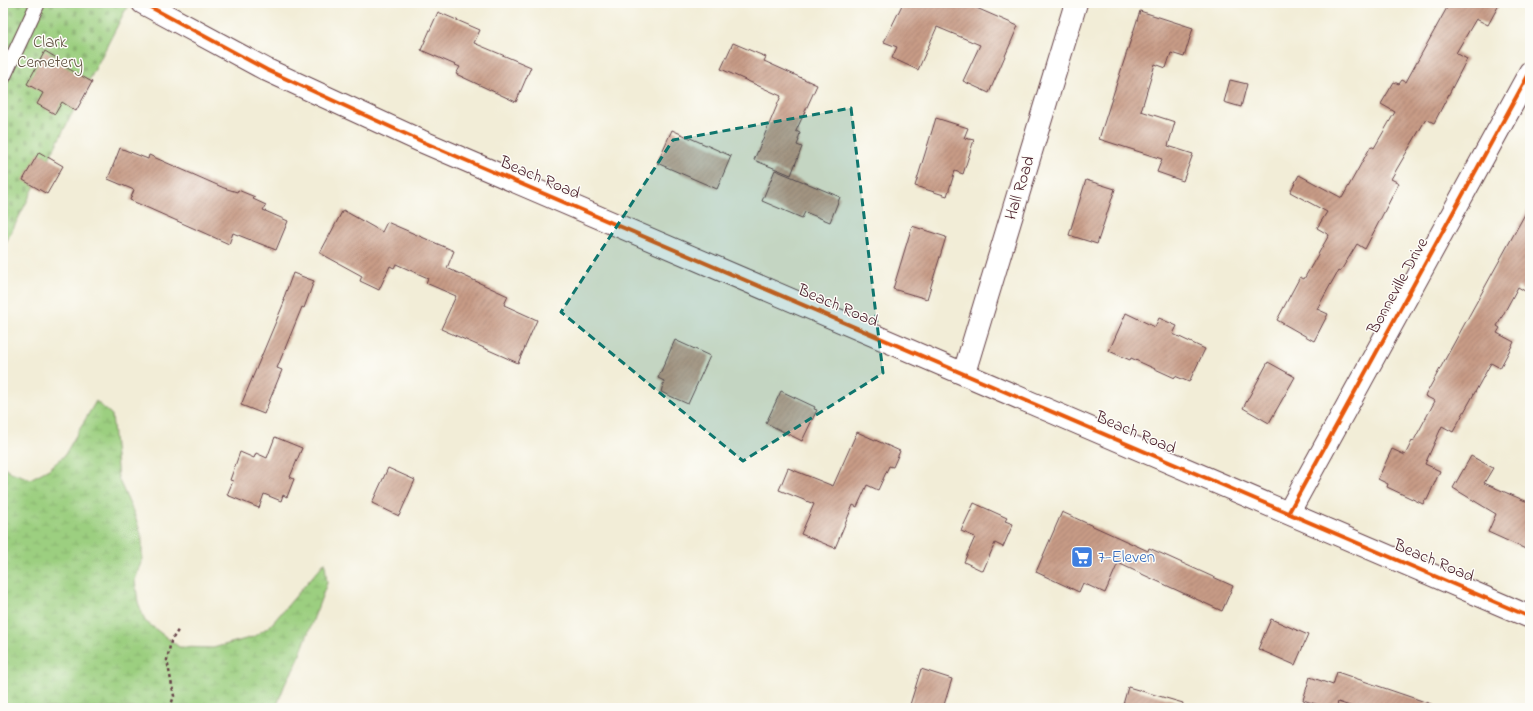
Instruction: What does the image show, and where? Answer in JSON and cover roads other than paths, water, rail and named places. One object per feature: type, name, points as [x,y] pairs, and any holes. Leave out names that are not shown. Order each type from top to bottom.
[{"type":"street","name":"Beach Road","points":[[143,3],[268,70],[421,141],[1289,512],[1530,617]]},
{"type":"street","name":"Hall Road","points":[[964,373],[1076,3]]},
{"type":"street","name":"Bonneville Drive","points":[[1289,512],[1530,72]]},
{"type":"lane","points":[[3,78],[38,3]]},
{"type":"place","name":"7-Eleven","points":[[1082,557]]},
{"type":"park label","name":"Clark Cemetery","points":[[50,52]]}]
